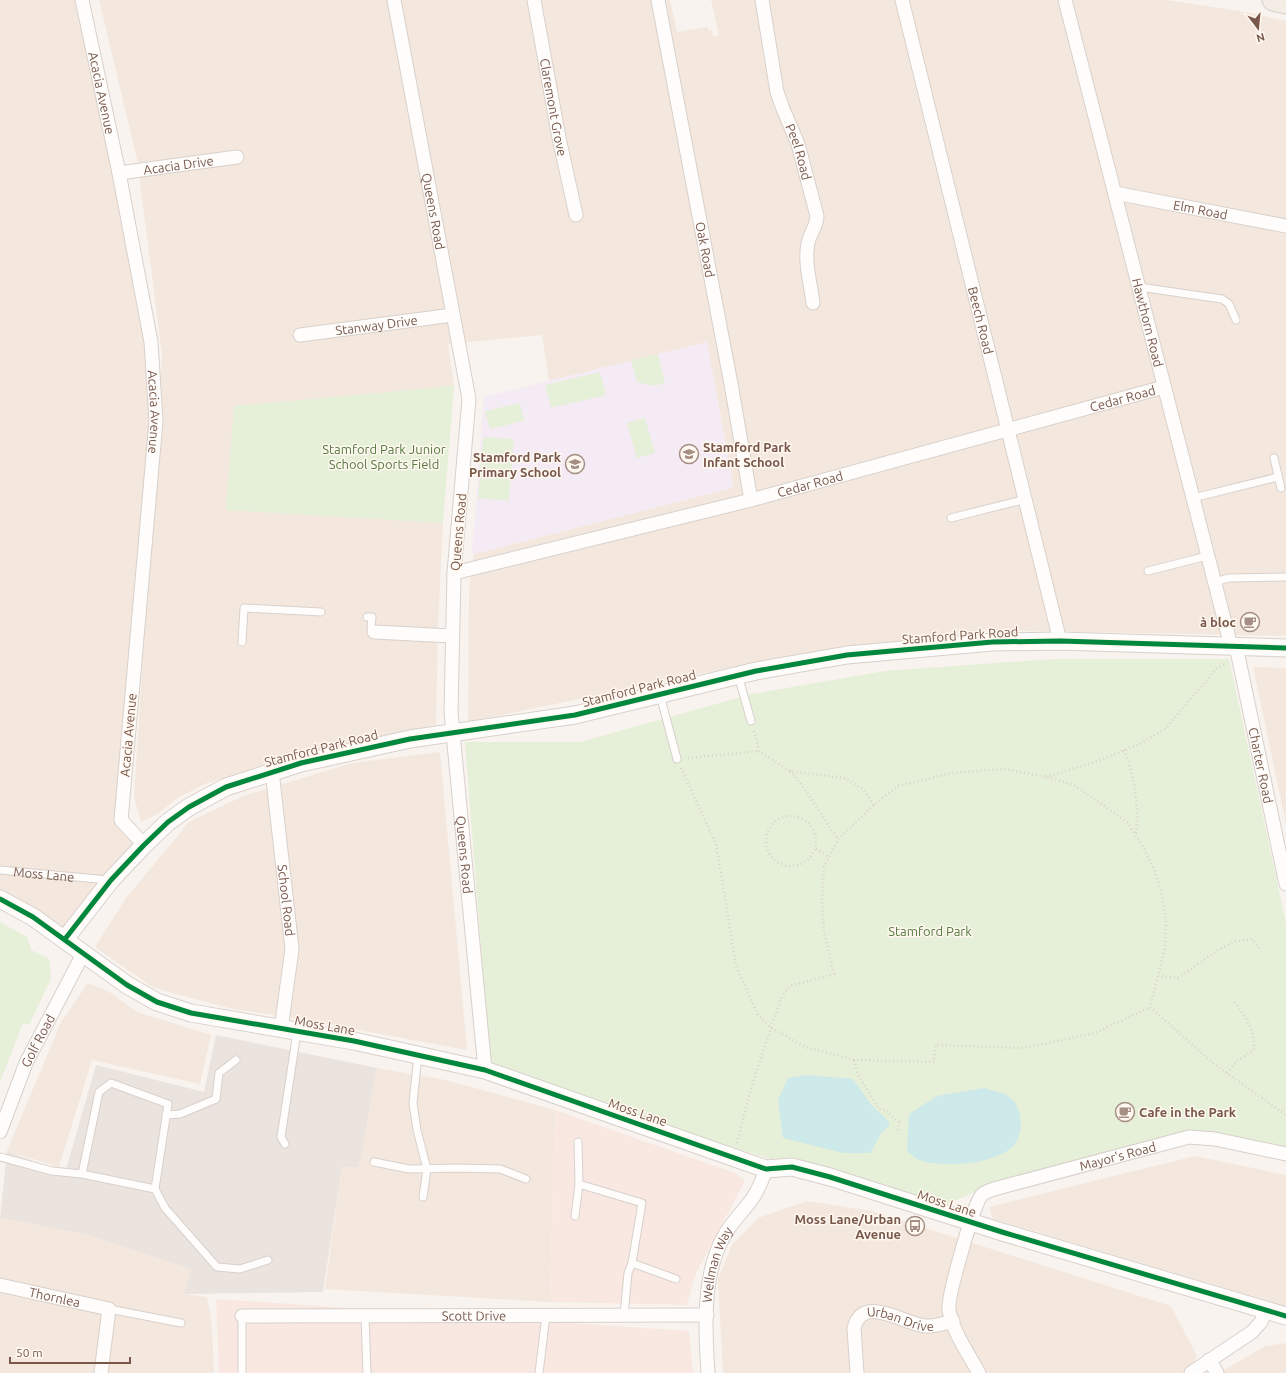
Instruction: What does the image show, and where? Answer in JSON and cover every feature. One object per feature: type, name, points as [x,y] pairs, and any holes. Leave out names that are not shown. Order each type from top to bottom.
[{"type":"main road","points":[[1273,0],[1286,3]]},
{"type":"street","name":"Acacia Avenue","points":[[82,0],[119,173],[151,342],[156,421],[121,820],[144,845]]},
{"type":"street","name":"Queens Road","points":[[394,0],[469,399],[454,573],[451,712],[485,1070]]},
{"type":"street","name":"Claremont Grove","points":[[534,0],[559,138],[576,215]]},
{"type":"street","name":"Oak Road","points":[[658,0],[731,384],[750,500]]},
{"type":"street","name":"Peel Road","points":[[762,0],[778,92],[783,110],[798,144],[817,216],[815,227],[808,243],[807,255],[813,303]]},
{"type":"street","name":"Beech Road","points":[[902,0],[1060,641]]},
{"type":"street","name":"Hawthorn Road","points":[[1065,0],[1207,556],[1235,650]]},
{"type":"street","name":"Acacia Drive","points":[[119,173],[237,157]]},
{"type":"street","name":"Elm Road","points":[[1115,193],[1286,226]]},
{"type":"street","name":"Stanway Drive","points":[[300,336],[453,315]]},
{"type":"street","name":"Cedar Road","points":[[454,573],[750,500],[882,465],[1008,428],[1164,387]]},
{"type":"street","points":[[374,632],[452,636]]},
{"type":"street","name":"Stamford Park Road","points":[[65,940],[111,880],[168,822],[205,797],[245,779],[272,771],[410,739],[575,716],[738,675],[847,654],[984,643],[1060,641],[1235,650],[1286,648]]},
{"type":"street","name":"Charter Road","points":[[1235,650],[1286,884]]},
{"type":"street","name":"School Road","points":[[272,771],[292,949],[289,1030]]},
{"type":"street","name":"Moss Lane","points":[[0,899],[23,911],[136,991],[156,1002],[191,1013],[418,1055],[485,1070],[766,1169],[792,1167],[830,1177],[970,1222],[1286,1316]]},
{"type":"street","name":"Golf Road","points":[[0,1132],[26,1063],[83,954]]},
{"type":"street","name":"Mayor's Road","points":[[979,1373],[953,1321],[949,1307],[950,1294],[970,1222],[982,1194],[1182,1138],[1203,1136],[1286,1154]]},
{"type":"street","name":"Wellman Way","points":[[708,1373],[707,1315],[710,1280],[719,1245],[730,1227],[753,1197],[766,1169]]},
{"type":"street","name":"Thornlea","points":[[0,1285],[109,1309]]},
{"type":"street","points":[[101,1373],[109,1309]]},
{"type":"street","name":"Urban Drive","points":[[857,1373],[854,1328],[856,1322],[868,1312],[877,1310],[925,1326],[939,1325],[953,1321]]},
{"type":"street","points":[[1192,1373],[1252,1332],[1261,1322],[1265,1311]]},
{"type":"street","name":"Scott Drive","points":[[242,1316],[707,1315]]},
{"type":"street","points":[[1209,1360],[1217,1373]]},
{"type":"lane","points":[[1139,287],[1222,299],[1229,304],[1236,320]]},
{"type":"lane","points":[[1274,458],[1280,488]]},
{"type":"lane","points":[[1193,498],[1278,477]]},
{"type":"lane","points":[[951,518],[1026,499]]},
{"type":"lane","points":[[1148,571],[1207,556]]},
{"type":"lane","points":[[1214,582],[1229,578],[1286,576]]},
{"type":"lane","points":[[242,642],[244,608],[321,612]]},
{"type":"lane","points":[[367,616],[372,617],[371,628],[374,632]]},
{"type":"lane","points":[[738,675],[751,721]]},
{"type":"lane","points":[[660,695],[677,759]]},
{"type":"lane","name":"Moss Lane","points":[[0,870],[111,880]]},
{"type":"lane","points":[[285,1144],[281,1137],[289,1030]]},
{"type":"lane","points":[[418,1055],[414,1103],[417,1130],[427,1169],[423,1197]]},
{"type":"lane","points":[[166,1115],[180,1114],[216,1099],[219,1073],[236,1060]]},
{"type":"lane","points":[[82,1174],[99,1092],[111,1083],[168,1104],[155,1189],[165,1208],[217,1267],[240,1269],[268,1260]]},
{"type":"lane","points":[[575,1216],[579,1184],[578,1142]]},
{"type":"lane","points":[[0,1157],[52,1171],[82,1174],[155,1189]]},
{"type":"lane","points":[[374,1162],[408,1169],[500,1169],[526,1179]]},
{"type":"lane","points":[[579,1184],[642,1203],[632,1263],[628,1273],[624,1315]]},
{"type":"lane","points":[[632,1263],[676,1279]]},
{"type":"lane","points":[[109,1309],[181,1323]]},
{"type":"lane","points":[[365,1315],[367,1373]]},
{"type":"lane","points":[[538,1373],[546,1315]]},
{"type":"lane","points":[[242,1316],[242,1373]]},
{"type":"path","points":[[1046,777],[1098,761],[1124,750],[1165,729],[1217,668],[1235,650]]},
{"type":"path","points":[[751,721],[759,751]]},
{"type":"path","points":[[1124,750],[1129,762],[1135,791],[1138,822],[1136,835]]},
{"type":"path","points":[[838,839],[821,816],[806,789],[790,771],[759,751],[677,759],[716,844],[736,966],[758,1015],[770,1027],[805,1047],[854,1060],[934,1062],[936,1045],[1024,1048],[1095,1033],[1150,1008]]},
{"type":"path","points":[[734,1157],[752,1085],[770,1027],[781,998],[790,986],[834,974],[823,925],[824,867],[838,839],[874,805],[898,786],[952,773],[1004,769],[1046,777],[1074,785],[1127,822],[1136,835],[1154,869],[1162,895],[1166,921],[1165,948],[1150,1008]]},
{"type":"path","points":[[790,771],[844,778],[863,789],[874,805]]},
{"type":"path","points":[[789,816],[798,816],[805,819],[815,832],[816,848],[812,856],[802,864],[789,866],[781,864],[768,853],[766,836],[769,828],[778,820],[789,816]]},
{"type":"path","points":[[816,848],[829,857]]},
{"type":"path","points":[[1158,976],[1178,978],[1218,950],[1236,941],[1252,939],[1261,950]]},
{"type":"path","points":[[1227,1073],[1237,1061],[1254,1050],[1254,1038],[1251,1027],[1234,1002]]},
{"type":"path","points":[[1150,1008],[1214,1064],[1286,1115]]},
{"type":"path","points":[[854,1060],[858,1075],[879,1108],[887,1110],[891,1116],[899,1122],[898,1130]]},
{"type":"shaded area","points":[[0,0],[82,0],[151,342],[154,447],[121,820],[144,845],[65,939],[0,900]]},
{"type":"shaded area","points":[[99,0],[670,0],[677,32],[708,27],[709,31],[712,30],[713,37],[719,35],[711,0],[1167,0],[1245,12],[1286,21],[1286,636],[988,630],[766,660],[468,722],[469,590],[474,554],[729,489],[733,484],[707,342],[549,381],[542,335],[448,344],[454,386],[234,406],[226,510],[443,523],[438,629],[436,725],[297,756],[207,783],[177,798],[159,813],[141,822],[134,797],[162,355],[137,159]]},
{"type":"shaded area","points":[[707,342],[733,484],[732,488],[474,554],[472,551],[484,397]]},
{"type":"shaded area","points":[[1253,667],[1286,668],[1286,824]]},
{"type":"shaded area","points":[[440,752],[467,1050],[293,1018],[233,1009],[154,988],[95,947],[126,898],[189,822],[243,796],[352,763]]},
{"type":"shaded area","points":[[88,983],[108,991],[137,1012],[211,1035],[200,1084],[92,1060],[59,1167],[7,1151],[61,1022]]},
{"type":"shaded area","points":[[216,1035],[377,1068],[359,1167],[342,1167],[323,1292],[184,1294],[191,1269],[85,1234],[0,1218],[7,1151],[65,1173],[96,1065],[204,1092]]},
{"type":"shaded area","points":[[377,1068],[446,1080],[555,1110],[550,1302],[325,1289],[342,1167],[359,1167]]},
{"type":"shaded area","points":[[555,1110],[735,1173],[745,1181],[696,1273],[687,1305],[550,1302]]},
{"type":"shaded area","points":[[1195,1156],[1286,1175],[1286,1306],[993,1219],[989,1207]]},
{"type":"shaded area","points":[[807,1201],[872,1211],[1171,1306],[1197,1356],[1189,1373],[723,1373],[718,1279],[732,1245],[758,1218]]},
{"type":"shaded area","points":[[0,1218],[85,1234],[191,1269],[184,1294],[207,1297],[212,1326],[214,1373],[0,1373]]},
{"type":"shaded area","points":[[216,1299],[689,1331],[693,1373],[219,1373]]},
{"type":"shaded area","points":[[1286,1343],[1286,1373],[1219,1373],[1265,1346]]},
{"type":"green space","points":[[658,354],[665,383],[654,386],[637,382],[631,360]]},
{"type":"green space","points":[[600,372],[606,395],[551,408],[545,385]]},
{"type":"green space","name":"Stamford Park Junior School Sports Field","points":[[454,386],[443,523],[226,510],[234,406]]},
{"type":"green space","points":[[520,403],[524,421],[490,429],[485,411]]},
{"type":"green space","points":[[645,418],[655,453],[637,458],[627,423]]},
{"type":"green space","points":[[483,437],[514,439],[509,501],[478,498]]},
{"type":"green space","name":"Stamford Park","points":[[1055,659],[1229,659],[1286,923],[1286,1151],[1215,1135],[977,1191],[938,1208],[707,1140],[490,1063],[465,742],[580,742],[752,694],[885,671]]},
{"type":"green space","points":[[0,922],[27,937],[31,950],[49,959],[51,978],[29,1025],[23,1023],[0,1082]]},
{"type":"water","points":[[806,1075],[853,1079],[870,1103],[889,1122],[889,1126],[882,1132],[870,1153],[843,1153],[783,1138],[778,1100],[788,1078]]},
{"type":"water","points":[[984,1088],[1006,1095],[1016,1104],[1021,1122],[1019,1136],[1013,1146],[1005,1152],[981,1161],[954,1164],[941,1164],[919,1160],[907,1151],[909,1114],[937,1096]]},
{"type":"cycle path","points":[[65,939],[111,880],[168,822],[189,807],[226,787],[301,763],[410,739],[575,715],[756,671],[847,655],[992,642],[1060,641],[1286,648]]},
{"type":"cycle path","points":[[0,899],[33,917],[127,985],[157,1002],[191,1013],[354,1041],[485,1070],[766,1169],[792,1167],[830,1177],[1002,1232],[1286,1316]]},
{"type":"place","name":"Stamford Park Infant School","points":[[689,454]]},
{"type":"place","name":"Stamford Park Primary School","points":[[575,464]]},
{"type":"place","name":"à bloc","points":[[1250,622]]},
{"type":"place","name":"Cafe in the Park","points":[[1125,1112]]},
{"type":"place","name":"Moss Lane/Urban Avenue","points":[[915,1226]]}]
